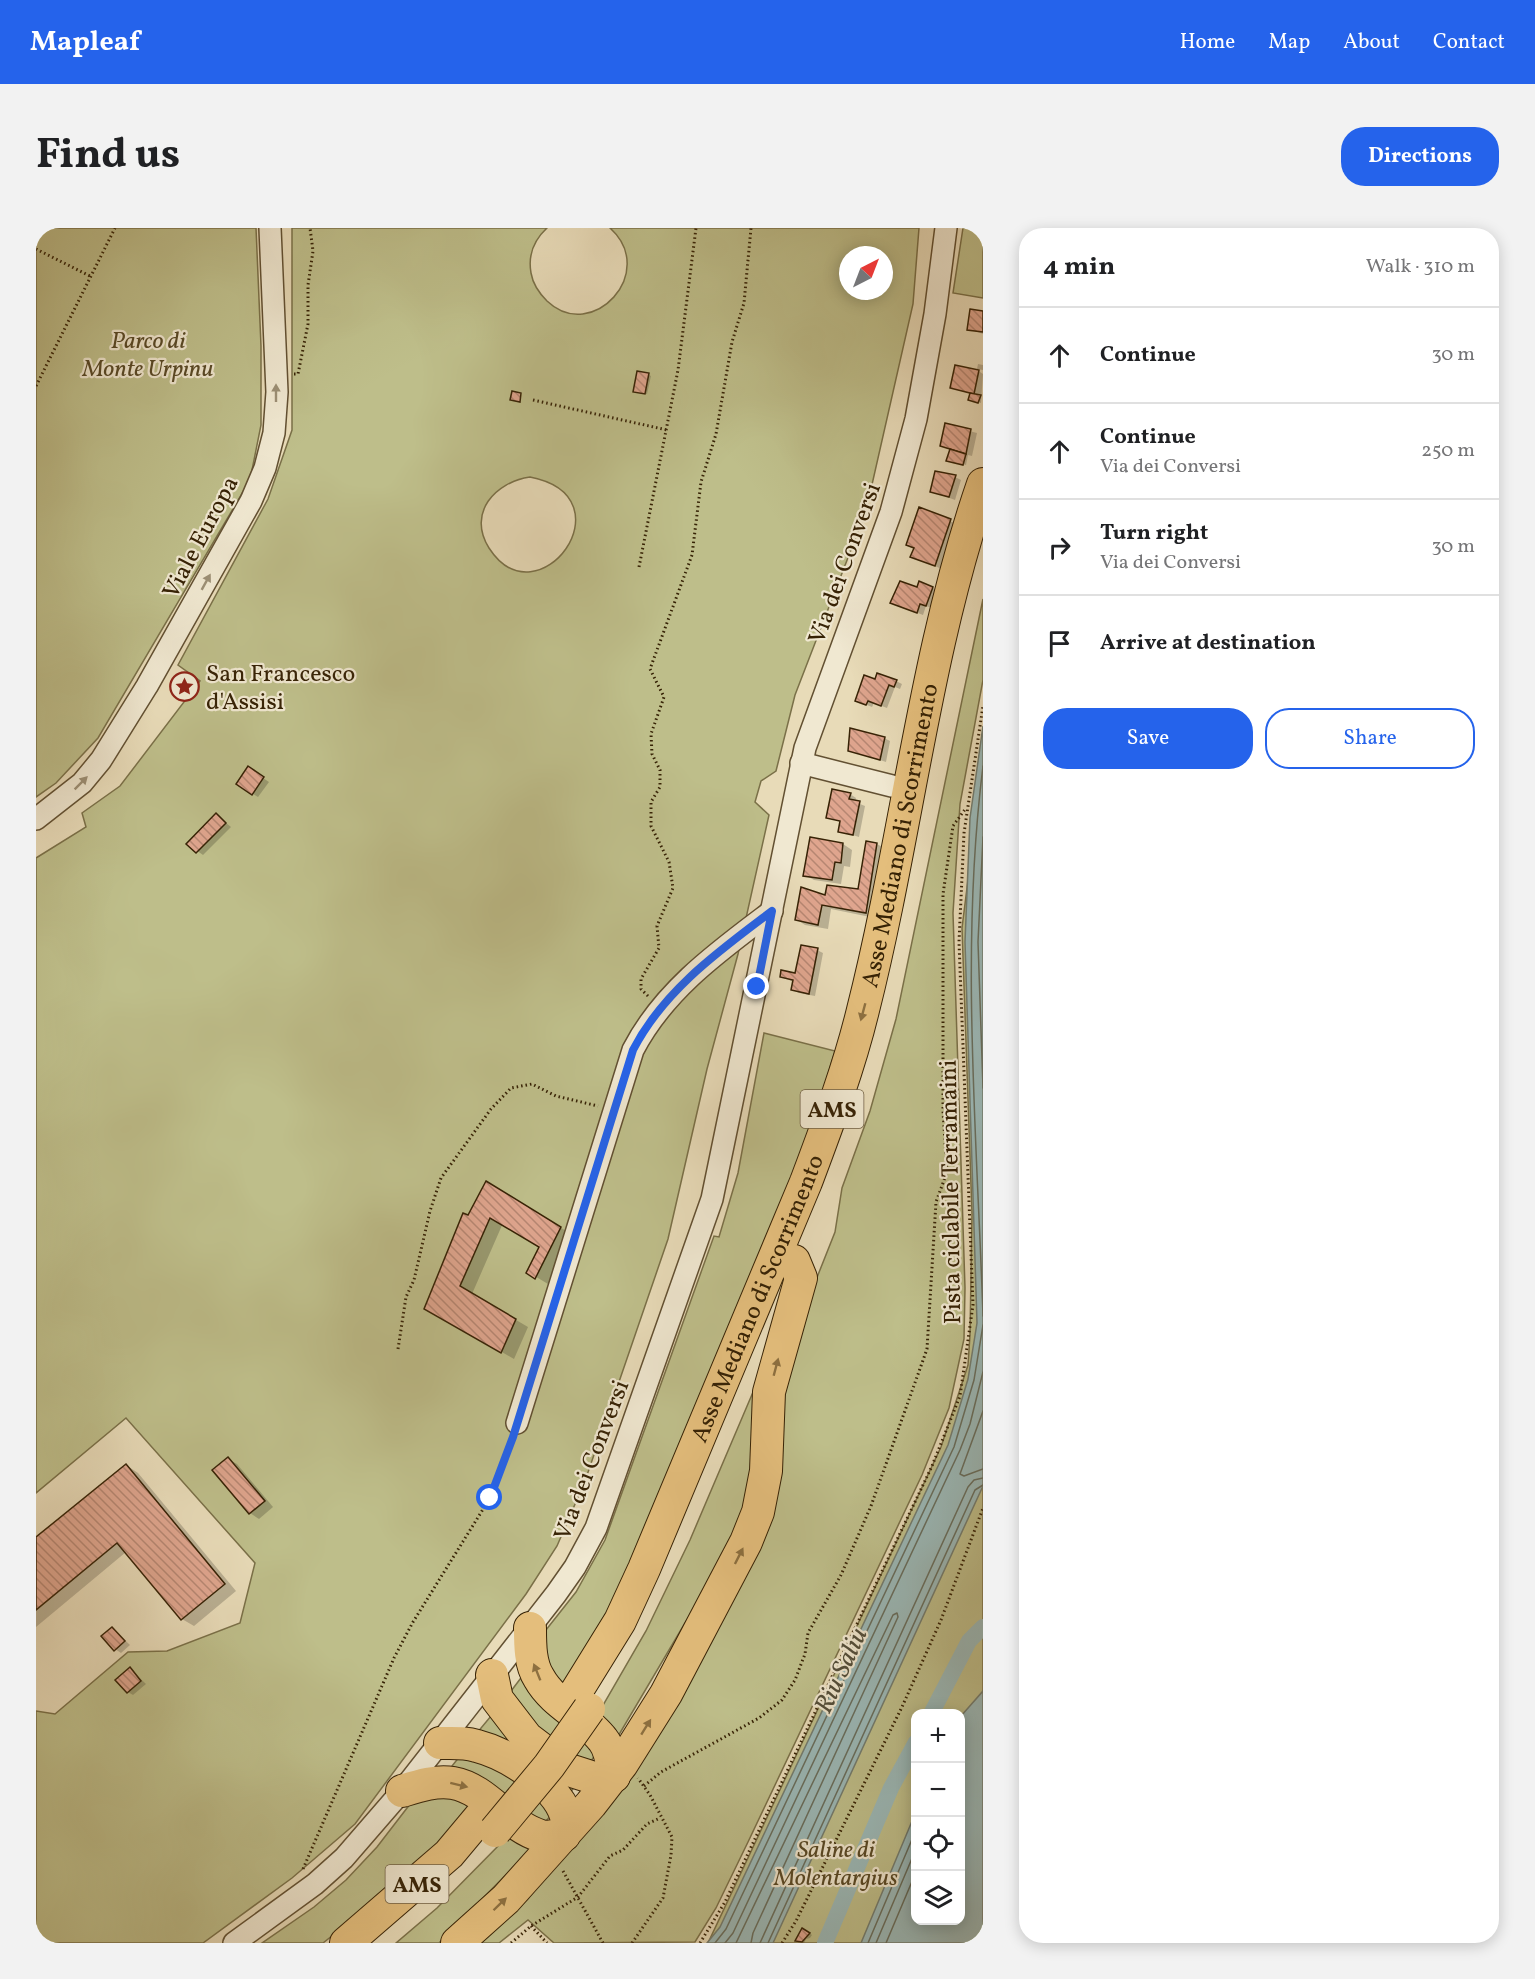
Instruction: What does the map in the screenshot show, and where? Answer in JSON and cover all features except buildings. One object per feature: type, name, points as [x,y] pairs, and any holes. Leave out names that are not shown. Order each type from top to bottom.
[{"type":"highway","name":"Asse Mediano di Scorrimento","points":[[346,1943],[487,1824],[549,1766],[644,1569],[827,1127],[863,1011],[954,574],[983,484]]},
{"type":"highway","name":"Asse Mediano di Scorrimento","points":[[581,1703],[621,1657],[651,1600],[794,1261],[863,1084],[883,1014],[910,889],[955,652],[983,548]]},
{"type":"highway","points":[[457,1943],[506,1899],[564,1835],[626,1775],[746,1542],[758,1512],[766,1471],[769,1392],[801,1278],[794,1261]]},
{"type":"highway","points":[[530,1628],[531,1654],[537,1677],[552,1696],[603,1740],[610,1755],[626,1775]]},
{"type":"highway","points":[[492,1675],[497,1699],[527,1738],[569,1770],[597,1779],[626,1775]]},
{"type":"highway","points":[[440,1743],[477,1746],[504,1757],[542,1782],[558,1798],[567,1819],[564,1835]]},
{"type":"highway","points":[[402,1791],[427,1783],[451,1782],[470,1787],[520,1827],[543,1837],[564,1835]]},
{"type":"highway","name":"Asse Mediano di Scorrimento","points":[[380,1943],[457,1872],[487,1824]]},
{"type":"street","name":"Viale Europa","points":[[36,819],[82,783],[101,760],[177,633],[251,501],[274,433],[275,370],[270,228]]},
{"type":"street","name":"Via dei Conversi","points":[[234,1943],[315,1884],[344,1858],[402,1791],[530,1628],[575,1567],[596,1528],[703,1231],[723,1154],[801,763],[819,706],[891,512],[904,468],[928,357],[946,228]]},
{"type":"street","points":[[801,763],[892,786]]},
{"type":"street","points":[[517,1423],[633,1050],[646,1025],[659,1007],[734,938],[772,911]]},
{"type":"path","points":[[36,386],[115,228]]},
{"type":"path","points":[[275,370],[298,374],[308,324],[308,285],[313,251],[310,228]]},
{"type":"path","points":[[639,567],[678,370],[696,228]]},
{"type":"path","points":[[659,1007],[641,989],[641,979],[659,948],[657,926],[674,888],[669,862],[651,826],[651,802],[660,788],[660,770],[652,754],[651,734],[664,697],[650,669],[692,555],[701,482],[716,434],[732,342],[744,303],[751,228]]},
{"type":"path","points":[[36,249],[92,277]]},
{"type":"path","points":[[533,400],[667,430]]},
{"type":"path","name":"Pista ciclabile Terramaini","points":[[700,1943],[725,1902],[919,1495],[960,1396],[973,1305],[959,942],[968,806],[983,706]]},
{"type":"path","points":[[626,1775],[661,1772],[759,1718],[782,1700],[795,1680],[805,1654],[808,1633],[841,1575],[871,1506],[927,1349],[936,1202],[947,1172],[943,1111],[943,894],[953,826],[968,806]]},
{"type":"path","points":[[398,1349],[406,1298],[414,1280],[428,1220],[441,1178],[465,1142],[511,1088],[532,1084],[556,1096],[614,1111]]},
{"type":"path","points":[[303,1870],[394,1658],[413,1622],[490,1498],[517,1423]]},
{"type":"path","points":[[782,1943],[796,1921],[902,1707],[941,1620],[983,1508]]},
{"type":"path","points":[[626,1775],[672,1837],[663,1898],[632,1943]]},
{"type":"path","points":[[511,1943],[531,1926],[578,1897],[610,1856],[623,1850],[647,1824],[660,1818]]},
{"type":"path","points":[[578,1897],[603,1943]]},
{"type":"path","points":[[531,1926],[547,1943]]},
{"type":"green space","name":"Parco di Monte Urpinu","points":[[36,228],[256,228],[261,346],[261,425],[250,480],[98,738],[56,783],[36,797]]},
{"type":"green space","points":[[292,228],[547,228],[535,243],[531,254],[530,267],[533,281],[547,301],[565,312],[583,314],[600,308],[614,297],[623,282],[627,264],[623,246],[610,228],[919,228],[913,304],[866,511],[795,695],[776,771],[761,781],[755,802],[769,815],[738,954],[707,1069],[668,1239],[585,1481],[557,1546],[526,1594],[355,1824],[292,1878],[203,1943],[36,1943],[36,1711],[55,1714],[128,1652],[167,1651],[240,1623],[255,1563],[126,1418],[36,1493],[36,858],[86,827],[82,813],[120,786],[200,681],[178,665],[268,499],[292,430]],"holes":[[[530,477],[560,489],[574,507],[575,528],[566,548],[550,564],[530,572],[509,568],[489,548],[483,535],[481,523],[488,501],[506,485]]]},
{"type":"green space","points":[[963,228],[983,228],[983,298],[953,293]]},
{"type":"green space","points":[[983,599],[983,680],[960,804],[953,913],[965,1288],[964,1339],[949,1408],[922,1475],[748,1842],[716,1908],[695,1942],[554,1943],[528,1920],[499,1943],[474,1943],[527,1900],[665,1717],[776,1420],[795,1333],[835,1232],[842,1188],[870,1111],[896,1019]]},
{"type":"green space","name":"Saline di Molentargius","points":[[983,760],[983,1943],[708,1943],[941,1447],[968,1365],[972,1214],[962,928]]},
{"type":"green space","points":[[764,1033],[835,1051],[807,1144],[614,1602],[562,1692],[552,1684],[542,1635],[576,1592],[605,1540],[714,1236],[719,1237],[738,1173]]},
{"type":"green space","points":[[762,1371],[758,1468],[723,1566],[685,1623],[617,1738],[595,1719],[646,1631],[690,1540]]},
{"type":"green space","points":[[527,1670],[602,1744],[588,1766],[563,1755],[508,1695]]},
{"type":"green space","points":[[496,1710],[579,1781],[569,1794],[476,1734]]},
{"type":"green space","points":[[464,1751],[477,1751],[557,1809],[543,1824],[448,1771]]},
{"type":"green space","points":[[453,1787],[538,1842],[439,1943],[396,1943],[437,1908],[504,1840],[471,1809],[430,1851],[323,1943],[262,1943],[314,1907],[346,1880],[377,1847],[414,1799]]},
{"type":"water","points":[[983,726],[983,1486],[773,1943],[707,1943],[720,1927],[948,1445],[968,1379],[977,1323],[965,942],[970,818]]},
{"type":"water","points":[[983,1691],[983,1943],[861,1943],[911,1824],[911,1925],[965,1925],[965,1711]]},
{"type":"waterway","points":[[934,1709],[969,1641],[983,1627]]},
{"type":"waterway","points":[[825,1943],[891,1788],[911,1751]]},
{"type":"place","name":"San Francesco d'Assisi","points":[[185,687]]},
{"type":"route","points":[[490,1498],[513,1437],[633,1050],[646,1025],[673,993],[734,938],[772,911],[757,987]]},
{"type":"water label","name":"Riu Saliu","points":[[840,1670]]}]
